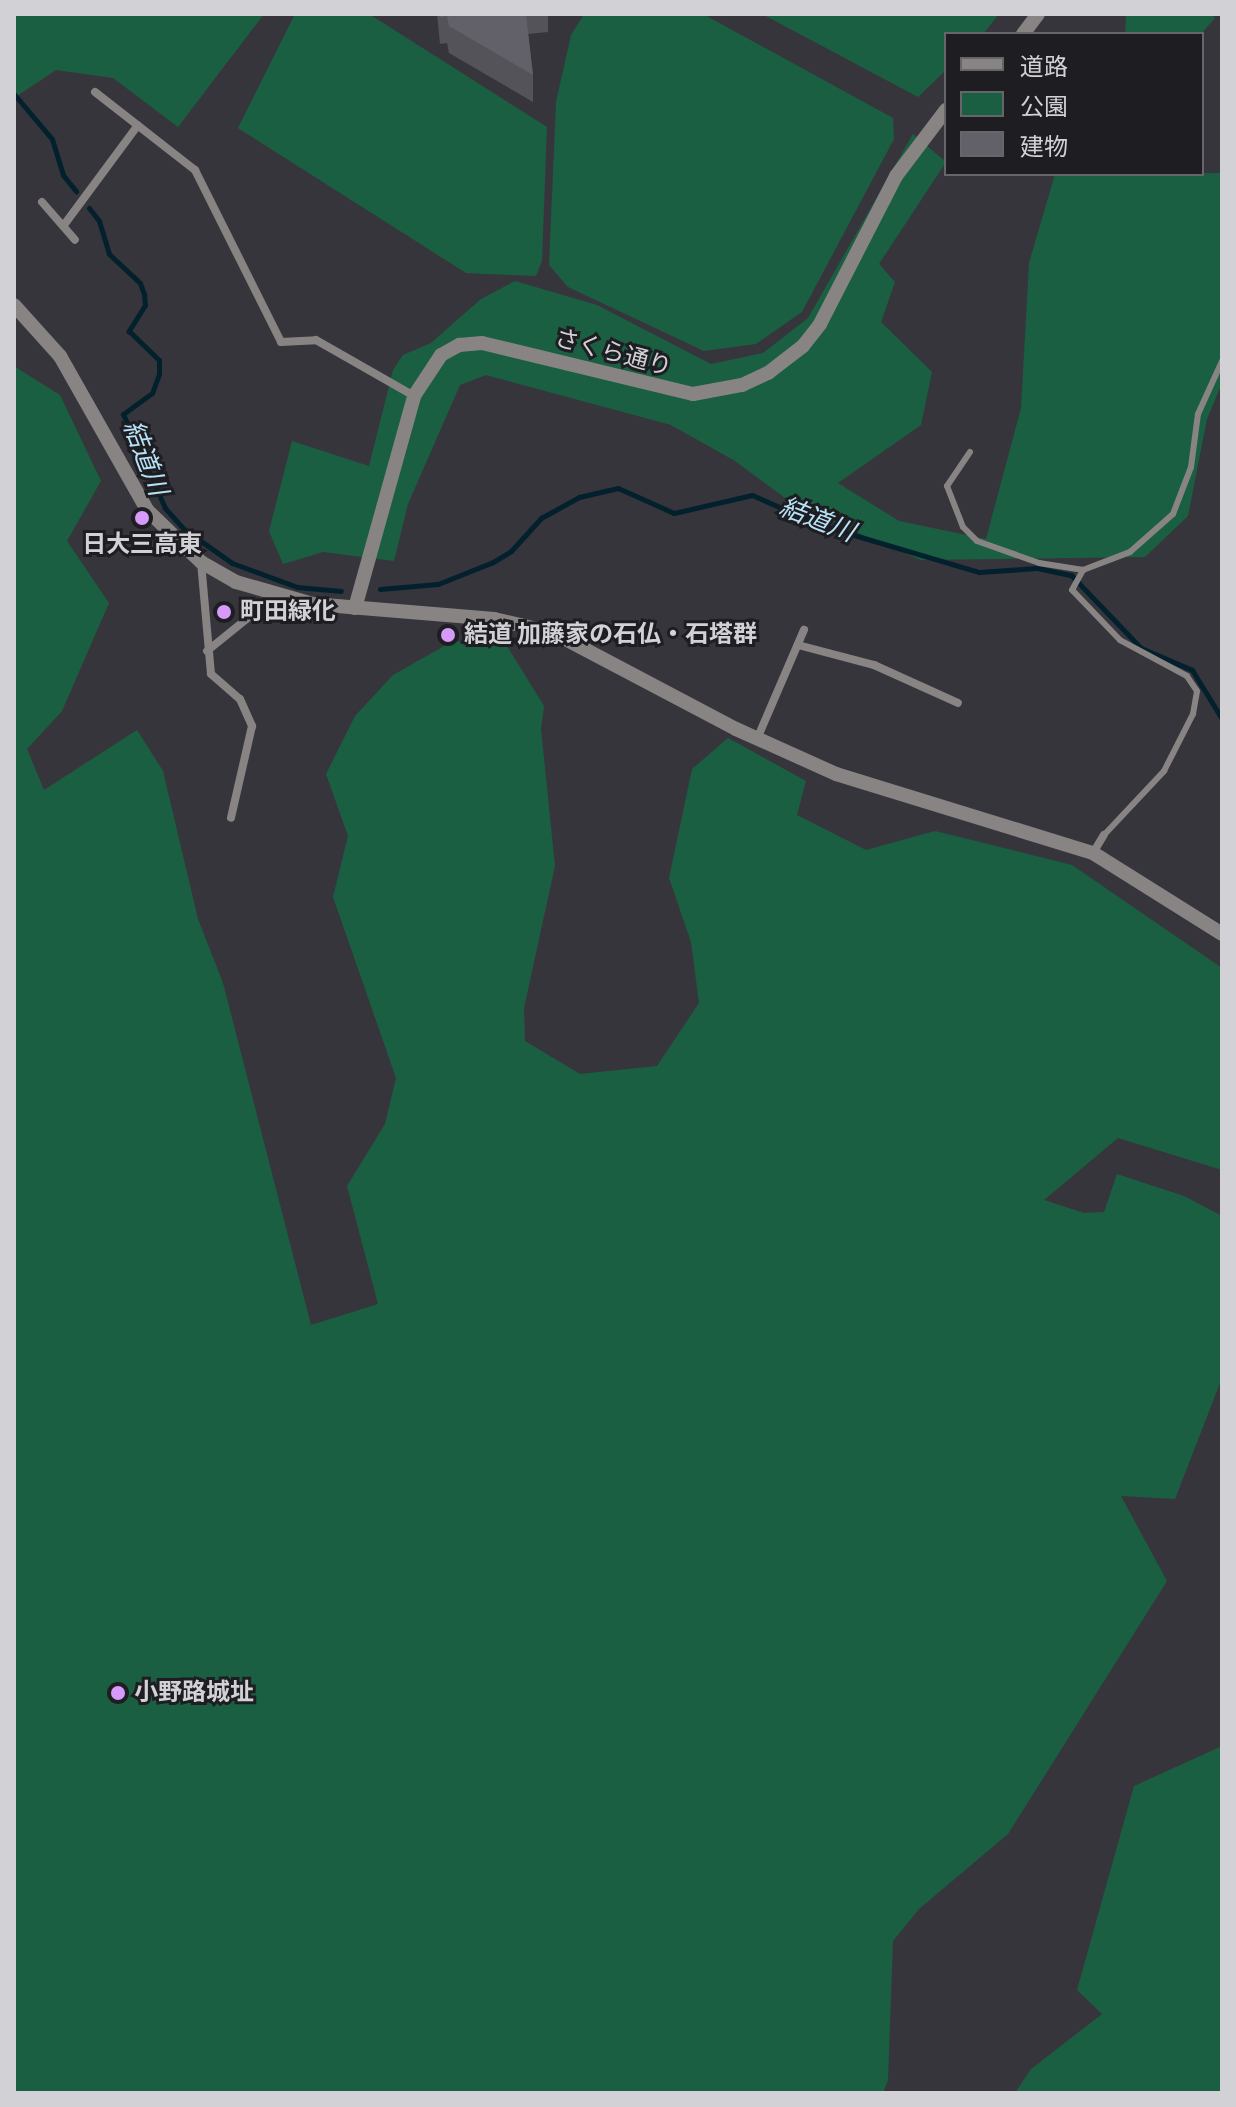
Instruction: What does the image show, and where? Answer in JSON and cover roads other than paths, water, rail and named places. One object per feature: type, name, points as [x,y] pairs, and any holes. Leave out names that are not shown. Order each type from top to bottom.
[{"type":"street","points":[[1024,32],[1038,14]]},
{"type":"street","points":[[95,92],[195,170],[281,342],[316,340],[414,396]]},
{"type":"street","name":"さくら通り","points":[[355,608],[414,396],[441,355],[459,345],[482,343],[674,393],[719,391],[768,373],[803,346],[820,324],[896,176],[944,113]]},
{"type":"street","points":[[64,225],[138,125]]},
{"type":"street","points":[[42,202],[75,240]]},
{"type":"street","points":[[14,305],[60,356],[147,510],[201,562],[275,596],[355,608],[494,619],[554,633],[757,739],[887,792],[1093,853],[1222,934]]},
{"type":"street","points":[[201,562],[211,674],[240,699],[252,726],[231,818]]},
{"type":"street","points":[[207,651],[275,596]]},
{"type":"street","points":[[757,739],[804,630]]},
{"type":"street","points":[[798,645],[874,665],[958,703]]},
{"type":"street","points":[[1093,853],[1104,835]]},
{"type":"lane","points":[[970,452],[947,486],[963,527],[977,541],[1039,563],[1082,572],[1130,552],[1173,514],[1191,467],[1201,404],[1222,361]]},
{"type":"lane","points":[[1082,572],[1075,587],[1091,614],[1120,640],[1187,676],[1197,691],[1193,714],[1164,771],[1104,835]]},
{"type":"waterway","name":"結道川","points":[[14,94],[52,139],[63,175],[76,191]]},
{"type":"waterway","name":"結道川","points":[[89,208],[99,221],[109,254],[140,283],[144,294],[145,305],[129,331],[159,360],[159,374],[152,393],[123,414],[165,508],[184,529],[232,563],[297,587],[341,591]]},
{"type":"waterway","name":"結道川","points":[[380,589],[438,584],[493,562],[511,551],[541,518],[579,497],[618,488],[674,513],[752,495],[820,525],[979,572],[1037,568],[1071,575],[1141,648],[1192,670],[1222,719]]},
{"type":"place","name":"日大三高東","points":[[142,518]]},
{"type":"place","name":"町田緑化","points":[[224,612]]},
{"type":"place","name":"結道 加藤家の石仏・石塔群","points":[[448,635]]},
{"type":"place","name":"小野路城址","points":[[118,1693]]}]
